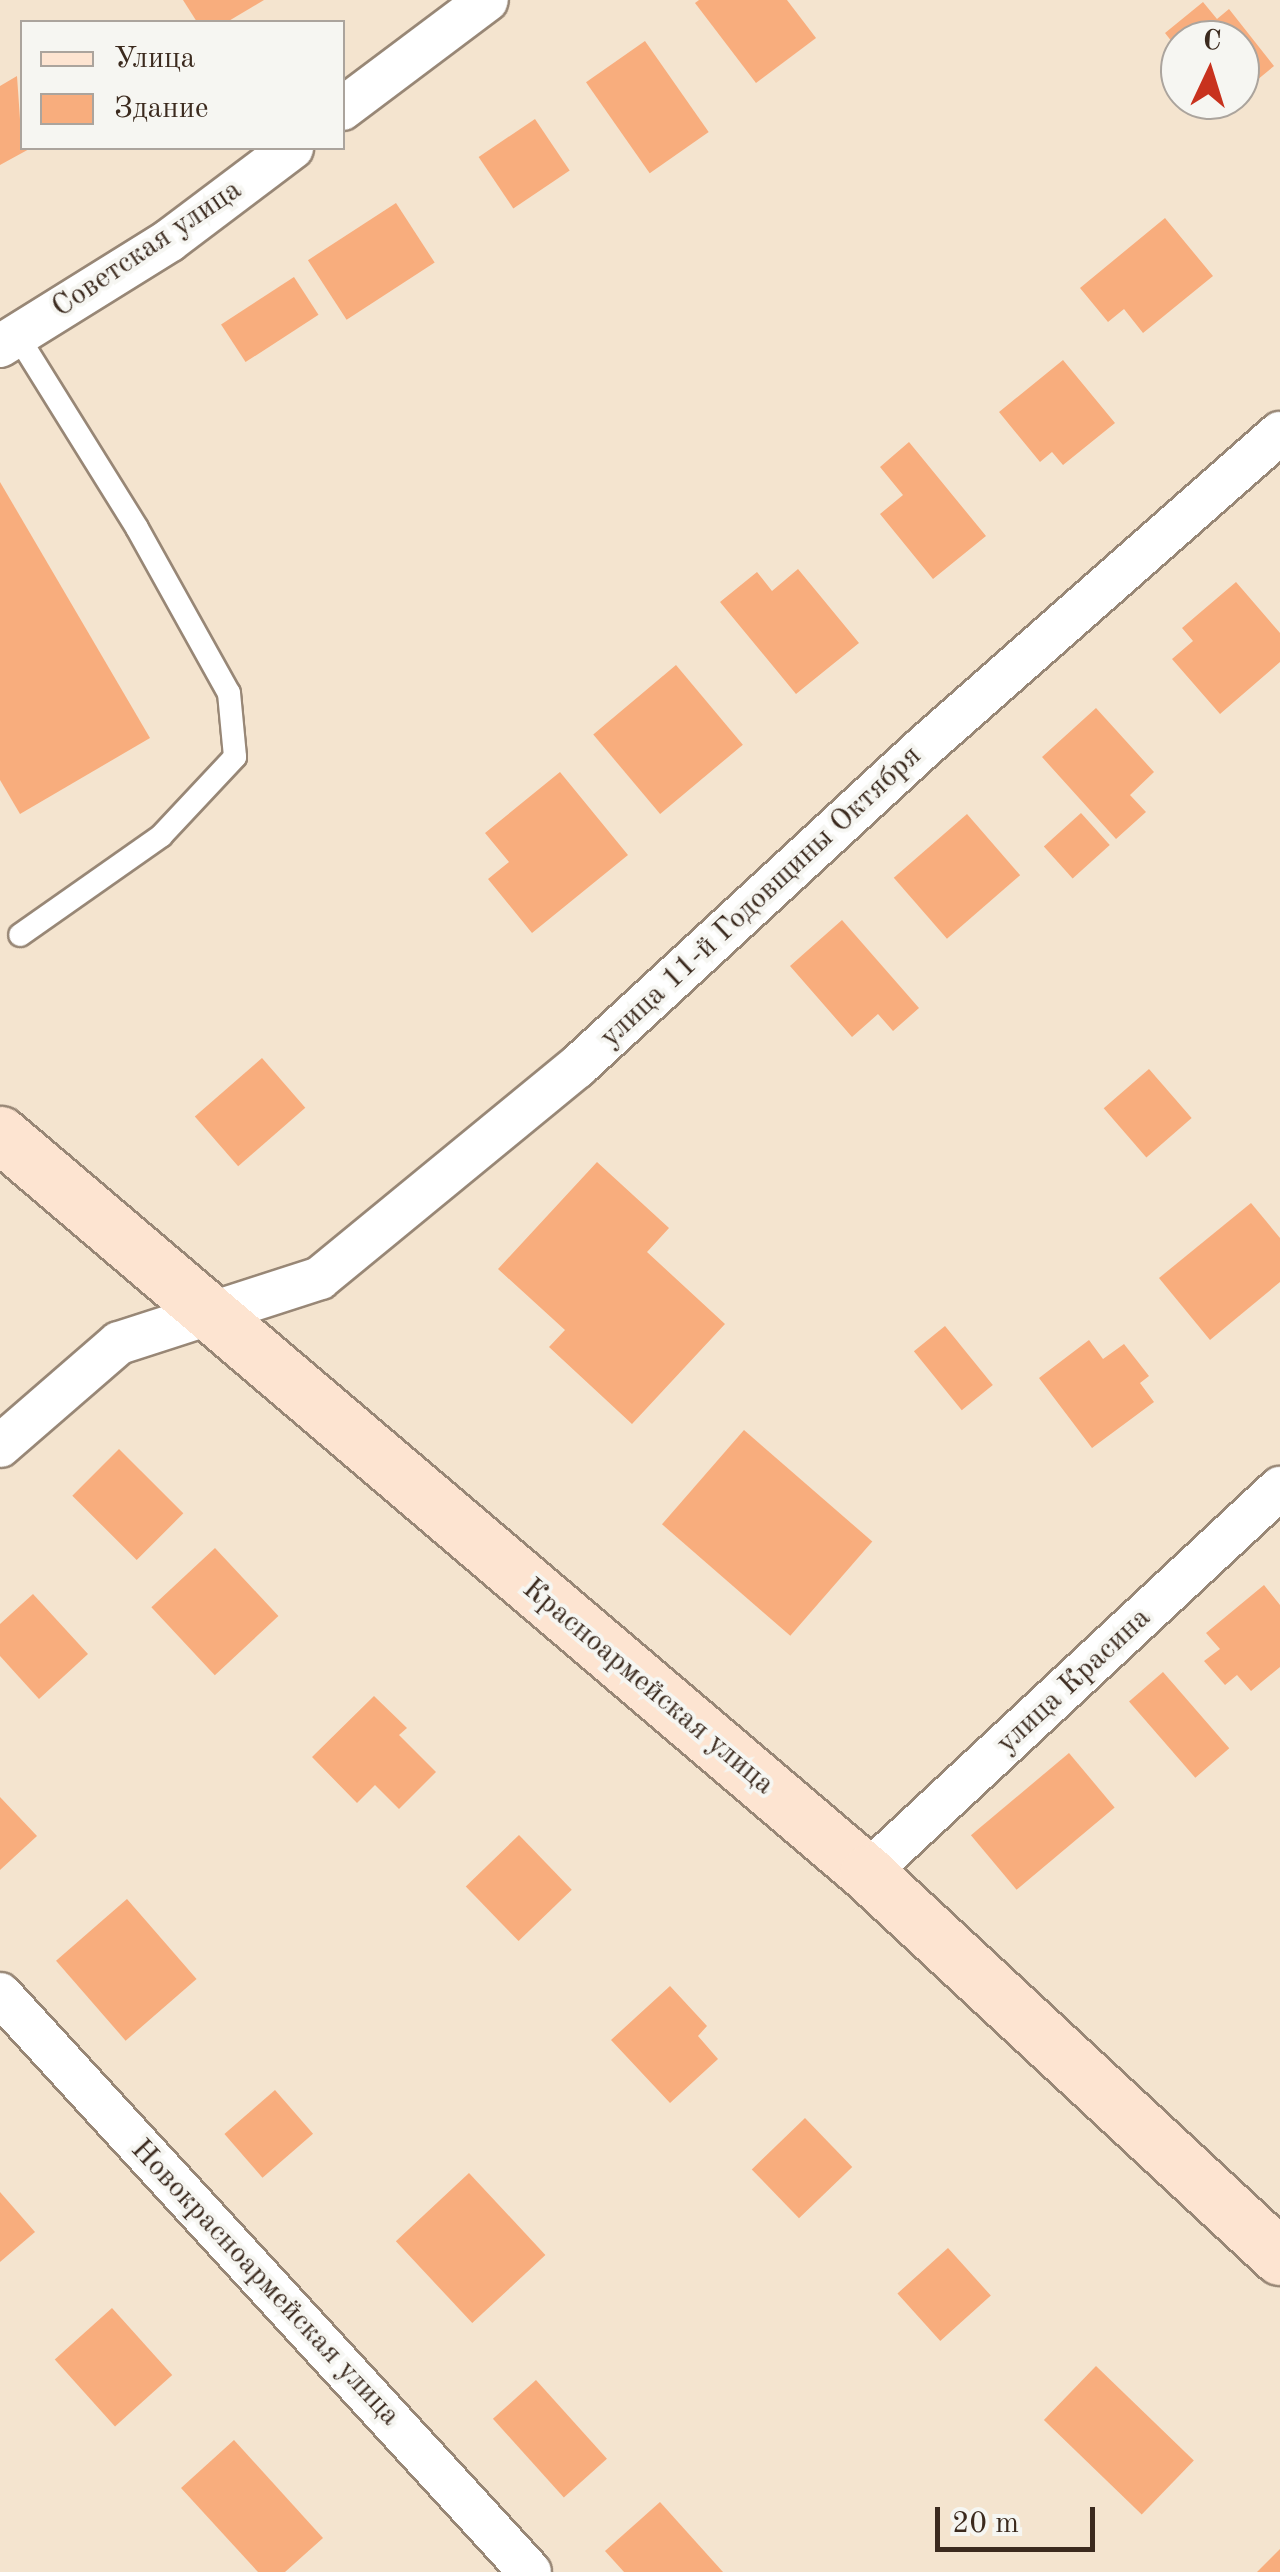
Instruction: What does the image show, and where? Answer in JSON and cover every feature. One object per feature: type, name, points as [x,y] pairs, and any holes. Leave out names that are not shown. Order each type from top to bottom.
[{"type":"street","points":[[345,108],[487,0]]},
{"type":"street","name":"Советская улица","points":[[8,340],[170,240],[289,150]]},
{"type":"street","name":"улица 11-й Годовщины Октября","points":[[0,1446],[119,1344],[320,1278],[562,1080],[1280,433]]},
{"type":"street","name":"Красноармейская улица","points":[[0,1134],[867,1873],[1280,2258]]},
{"type":"street","name":"улица Красина","points":[[867,1873],[1280,1488]]},
{"type":"street","name":"Новокрасноармейская улица","points":[[0,1994],[530,2572]]},
{"type":"lane","points":[[8,340],[137,528],[229,693],[235,757],[162,836],[20,935]]},
{"type":"building","points":[[183,0],[264,0],[230,20],[196,20]]},
{"type":"building","points":[[787,0],[816,38],[756,83],[695,3]]},
{"type":"building","points":[[1203,2],[1217,19],[1229,9],[1238,20],[1181,20]]},
{"type":"building","points":[[645,41],[709,132],[650,173],[586,82]]},
{"type":"building","points":[[1260,48],[1274,66],[1260,78]]},
{"type":"building","points":[[17,76],[20,150],[27,150],[0,165],[0,86]]},
{"type":"building","points":[[535,119],[570,170],[513,208],[479,157]]},
{"type":"building","points":[[396,203],[435,263],[347,320],[308,260]]},
{"type":"building","points":[[1165,218],[1213,276],[1143,333],[1124,309],[1108,322],[1080,288]]},
{"type":"building","points":[[294,277],[319,315],[246,362],[221,324]]},
{"type":"building","points":[[1063,360],[1115,423],[1063,465],[1052,452],[1040,462],[999,412]]},
{"type":"building","points":[[909,442],[986,536],[933,579],[880,514],[903,495],[880,467]]},
{"type":"building","points":[[0,482],[150,738],[20,814],[0,780]]},
{"type":"building","points":[[798,569],[859,643],[796,694],[720,602],[757,572],[772,591]]},
{"type":"building","points":[[1236,582],[1280,633],[1280,662],[1220,714],[1172,659],[1193,641],[1182,628]]},
{"type":"building","points":[[676,665],[743,745],[660,814],[593,734]]},
{"type":"building","points":[[1096,708],[1154,772],[1130,795],[1146,812],[1116,839],[1042,757]]},
{"type":"building","points":[[560,772],[628,855],[532,933],[488,879],[509,862],[485,833]]},
{"type":"building","points":[[1081,813],[1110,845],[1073,878],[1044,846]]},
{"type":"building","points":[[967,814],[1020,875],[947,939],[894,878]]},
{"type":"building","points":[[842,920],[919,1008],[893,1031],[878,1014],[852,1037],[790,966]]},
{"type":"building","points":[[262,1058],[305,1108],[238,1166],[195,1116]]},
{"type":"building","points":[[1149,1069],[1192,1118],[1146,1157],[1104,1108]]},
{"type":"building","points":[[597,1162],[669,1228],[647,1252],[725,1324],[632,1424],[549,1347],[565,1330],[498,1269]]},
{"type":"building","points":[[1251,1203],[1280,1238],[1280,1282],[1210,1340],[1159,1278]]},
{"type":"building","points":[[945,1326],[993,1385],[962,1410],[914,1351]]},
{"type":"building","points":[[1089,1340],[1103,1359],[1124,1344],[1149,1376],[1140,1383],[1154,1402],[1092,1448],[1039,1378]]},
{"type":"building","points":[[744,1430],[872,1542],[790,1636],[662,1524]]},
{"type":"building","points":[[119,1449],[183,1513],[137,1560],[72,1496]]},
{"type":"building","points":[[215,1548],[278,1616],[215,1675],[151,1607]]},
{"type":"building","points":[[1264,1585],[1280,1605],[1280,1667],[1251,1691],[1237,1675],[1225,1685],[1204,1661],[1220,1649],[1206,1633]]},
{"type":"building","points":[[33,1594],[88,1654],[39,1699],[0,1656],[0,1624]]},
{"type":"building","points":[[1163,1672],[1229,1748],[1195,1778],[1129,1702]]},
{"type":"building","points":[[374,1696],[407,1728],[399,1735],[436,1772],[399,1809],[375,1785],[357,1803],[312,1757]]},
{"type":"building","points":[[1069,1753],[1115,1807],[1017,1890],[971,1835]]},
{"type":"building","points":[[0,1797],[37,1836],[0,1870]]},
{"type":"building","points":[[519,1835],[572,1890],[519,1941],[466,1886]]},
{"type":"building","points":[[127,1899],[197,1979],[126,2041],[56,1961]]},
{"type":"building","points":[[670,1986],[707,2026],[698,2036],[718,2059],[670,2103],[611,2040]]},
{"type":"building","points":[[275,2090],[313,2134],[262,2178],[224,2134]]},
{"type":"building","points":[[805,2118],[852,2167],[799,2218],[752,2169]]},
{"type":"building","points":[[469,2173],[545,2255],[472,2323],[396,2241]]},
{"type":"building","points":[[0,2192],[35,2232],[0,2262]]},
{"type":"building","points":[[948,2248],[991,2296],[940,2341],[897,2294]]},
{"type":"building","points":[[112,2308],[172,2375],[115,2426],[55,2360]]},
{"type":"building","points":[[1096,2366],[1194,2460],[1142,2514],[1044,2420]]},
{"type":"building","points":[[536,2380],[607,2459],[564,2498],[493,2419]]},
{"type":"building","points":[[234,2440],[323,2538],[285,2572],[258,2572],[181,2488]]},
{"type":"building","points":[[660,2502],[723,2572],[624,2572],[605,2551]]},
{"type":"building","points":[[1280,2549],[1280,2572],[1257,2572]]}]
